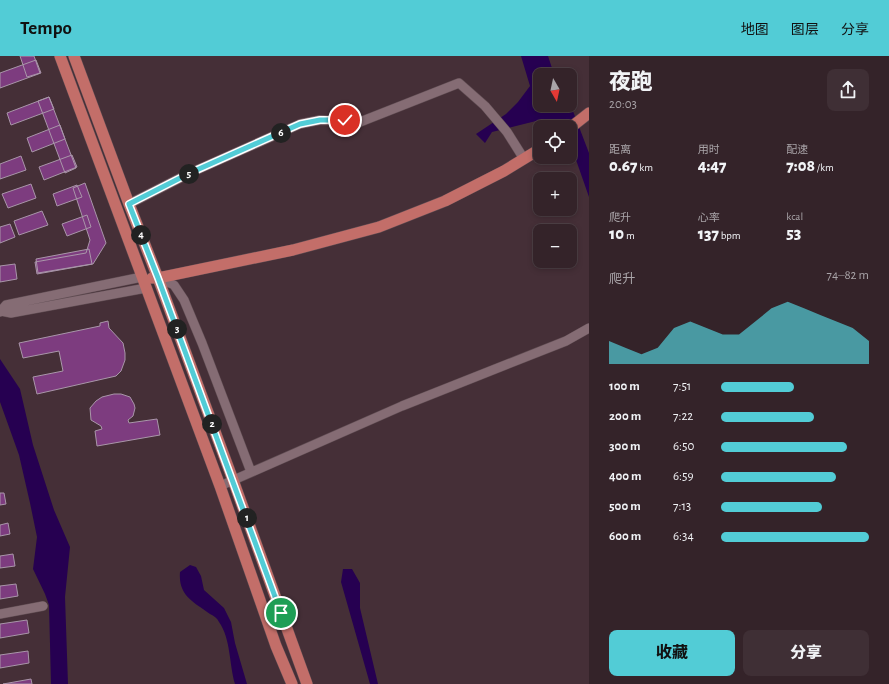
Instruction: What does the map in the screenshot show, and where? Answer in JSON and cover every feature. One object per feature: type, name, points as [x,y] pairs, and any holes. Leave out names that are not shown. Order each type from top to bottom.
[{"type":"main road","points":[[60,56],[220,486],[276,646],[292,684]]},
{"type":"main road","points":[[74,56],[233,480],[307,684]]},
{"type":"main road","points":[[577,123],[589,113]]},
{"type":"main road","points":[[144,282],[293,250],[379,228],[444,201],[504,171],[533,153]]},
{"type":"street","points":[[129,204],[190,173],[300,124],[320,120],[360,122],[459,83],[485,106],[507,132],[524,159]]},
{"type":"street","points":[[158,278],[174,284],[184,300],[251,472]]},
{"type":"street","points":[[0,311],[6,305],[144,282]]},
{"type":"street","points":[[220,486],[402,406],[566,341],[589,328]]},
{"type":"street","points":[[0,614],[43,606]]},
{"type":"shaded area","points":[[521,56],[548,56],[552,68],[533,68],[533,112],[573,112],[576,120],[533,120],[533,122],[492,132],[485,143],[476,134],[506,114],[518,102],[530,86]]},
{"type":"shaded area","points":[[577,122],[589,153],[589,197],[577,163]]},
{"type":"shaded area","points":[[0,359],[20,389],[33,445],[54,510],[70,547],[65,597],[68,684],[51,684],[49,605],[33,569],[37,537],[19,455],[0,402]]},
{"type":"shaded area","points":[[190,565],[196,567],[201,576],[204,590],[224,608],[231,622],[235,643],[247,684],[235,684],[226,636],[218,621],[215,617],[188,598],[184,593],[180,580],[180,572]]},
{"type":"shaded area","points":[[343,569],[352,569],[360,583],[360,608],[378,684],[370,684],[341,582]]},
{"type":"building","points":[[20,56],[34,56],[40,73],[27,77]]},
{"type":"building","points":[[36,60],[41,73],[0,88],[0,73]]},
{"type":"building","points":[[49,97],[76,168],[65,173],[38,101]]},
{"type":"building","points":[[49,97],[54,109],[11,125],[7,113]]},
{"type":"building","points":[[60,125],[65,139],[32,152],[27,138]]},
{"type":"building","points":[[72,155],[77,167],[44,180],[39,167]]},
{"type":"building","points":[[21,156],[26,170],[0,179],[0,164]]},
{"type":"building","points":[[85,183],[106,243],[93,264],[37,274],[35,262],[86,253],[90,240],[73,188]]},
{"type":"building","points":[[31,184],[36,198],[8,208],[2,194]]},
{"type":"building","points":[[77,185],[82,197],[57,206],[53,194]]},
{"type":"building","points":[[42,211],[48,225],[19,235],[14,221]]},
{"type":"building","points":[[87,215],[91,227],[67,236],[62,224]]},
{"type":"building","points":[[10,224],[15,237],[0,243],[0,227]]},
{"type":"building","points":[[89,249],[92,264],[38,273],[36,259]]},
{"type":"building","points":[[15,264],[17,279],[0,282],[0,266]]},
{"type":"building","points":[[108,321],[109,328],[123,343],[125,360],[121,371],[116,376],[37,394],[33,377],[63,371],[59,351],[23,358],[19,343],[100,326],[100,323]]},
{"type":"building","points":[[121,394],[130,397],[134,404],[135,408],[133,416],[128,420],[129,423],[157,419],[160,435],[97,446],[95,431],[102,429],[101,426],[91,420],[90,408],[102,397]]},
{"type":"building","points":[[0,493],[4,493],[6,504],[0,505]]},
{"type":"building","points":[[8,523],[10,534],[0,536],[0,525]]},
{"type":"building","points":[[13,554],[15,566],[0,568],[0,556]]},
{"type":"building","points":[[16,584],[18,596],[0,599],[0,586]]},
{"type":"building","points":[[27,620],[29,633],[0,638],[0,624]]},
{"type":"building","points":[[28,651],[29,663],[0,668],[0,655]]},
{"type":"building","points":[[31,679],[32,684],[3,684]]},
{"type":"route","points":[[281,613],[158,278],[129,204],[190,173],[300,124],[320,120],[345,120]]}]
